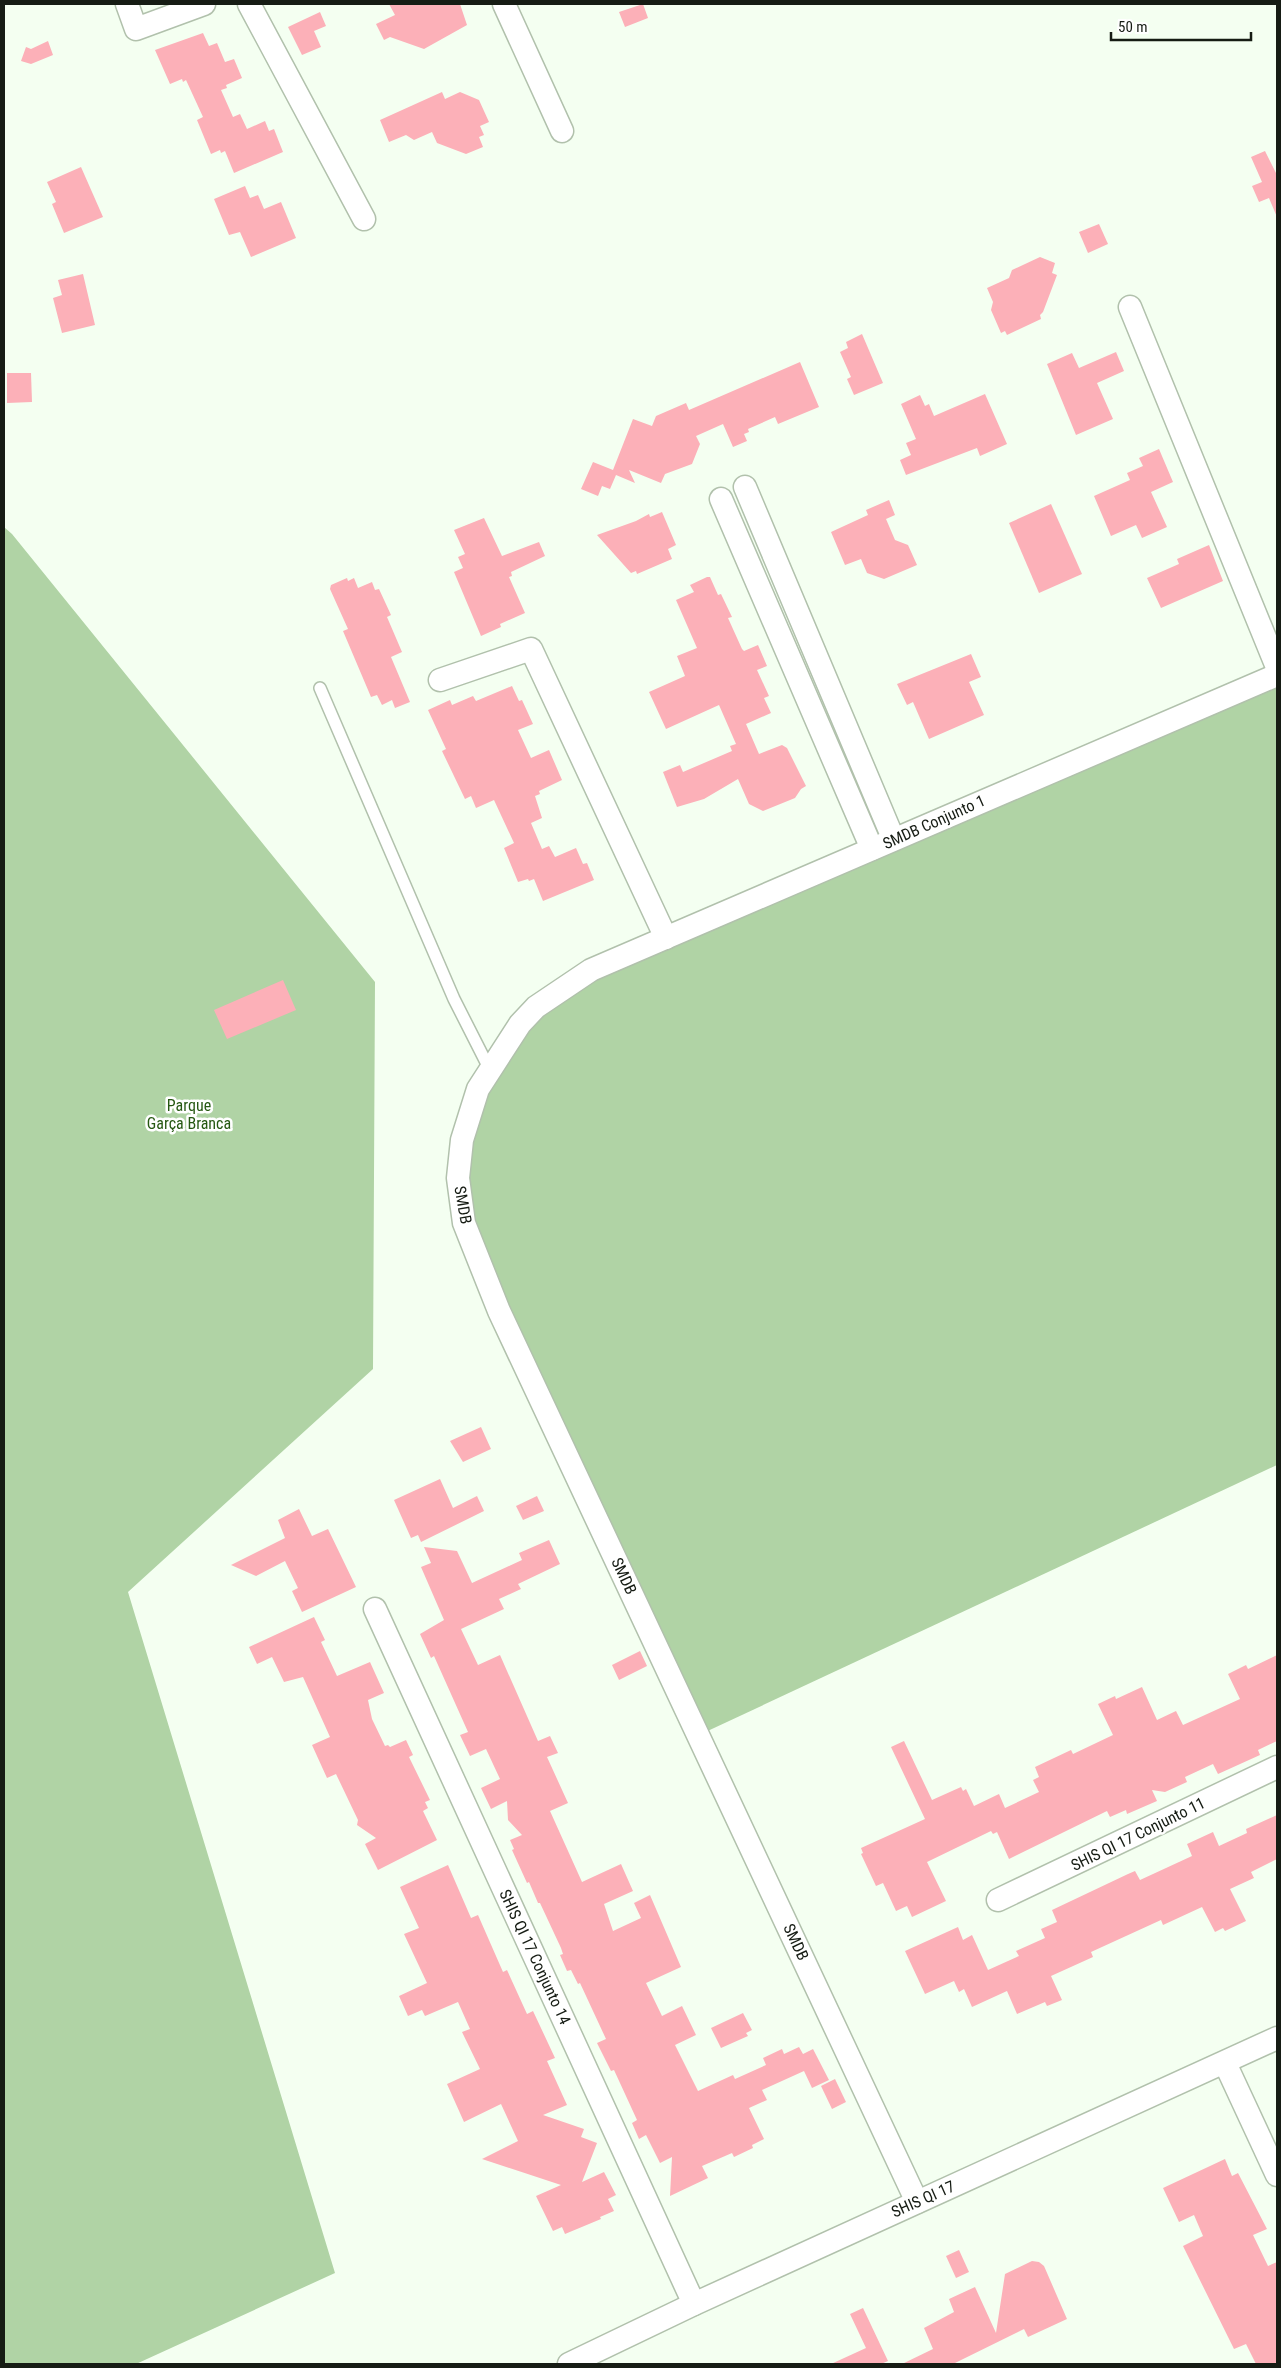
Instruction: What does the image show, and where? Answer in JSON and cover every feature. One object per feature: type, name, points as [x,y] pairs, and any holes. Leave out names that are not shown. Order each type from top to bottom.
[{"type":"street","points":[[127,4],[136,29],[204,4]]},
{"type":"street","points":[[249,4],[364,219]]},
{"type":"street","points":[[504,4],[562,131]]},
{"type":"street","points":[[1130,307],[1277,667]]},
{"type":"street","points":[[746,487],[893,838]]},
{"type":"street","points":[[721,499],[872,849]]},
{"type":"street","points":[[440,680],[530,649],[666,938]]},
{"type":"street","name":"SMDB Conjunto 1","points":[[591,970],[872,849],[893,838],[1277,676]]},
{"type":"street","name":"SMDB","points":[[591,970],[536,1008],[520,1024],[478,1089],[462,1140],[458,1178],[464,1223],[499,1311],[917,2202]]},
{"type":"street","name":"SHIS QI 17 Conjunto 14","points":[[375,1610],[694,2304]]},
{"type":"street","name":"SHIS QI 17 Conjunto 11","points":[[998,1900],[1277,1767]]},
{"type":"street","name":"SHIS QI 17","points":[[570,2364],[694,2304],[1277,2038]]},
{"type":"street","points":[[1225,2063],[1277,2175]]},
{"type":"lane","points":[[320,688],[454,999],[490,1070]]},
{"type":"green space","name":"Parque Garça Branca","points":[[4,527],[12,534],[375,982],[373,1369],[128,1592],[335,2273],[136,2364],[4,2364]]},
{"type":"green space","points":[[1277,674],[1277,1465],[699,1735],[464,1223],[462,1140],[520,1024],[591,970]]},
{"type":"building","points":[[389,4],[460,4],[467,25],[424,49],[390,37],[384,40],[376,24],[395,15]]},
{"type":"building","points":[[643,4],[648,18],[625,27],[619,12]]},
{"type":"building","points":[[320,12],[326,26],[314,31],[321,47],[302,55],[288,27]]},
{"type":"building","points":[[203,33],[209,46],[217,43],[225,62],[234,59],[242,78],[226,85],[227,88],[221,90],[233,117],[240,114],[247,129],[265,121],[269,131],[274,129],[283,152],[234,173],[225,151],[221,153],[220,150],[211,154],[197,120],[203,117],[186,80],[183,82],[182,79],[170,84],[155,50]]},
{"type":"building","points":[[48,41],[53,55],[31,64],[21,61],[26,47],[31,49]]},
{"type":"building","points":[[442,92],[445,99],[460,92],[479,100],[489,122],[480,126],[484,135],[479,137],[483,147],[466,154],[437,143],[432,132],[414,140],[406,135],[389,142],[380,120]]},
{"type":"building","points":[[1265,151],[1277,175],[1277,217],[1269,198],[1259,202],[1252,186],[1262,182],[1251,157]]},
{"type":"building","points":[[81,167],[103,217],[64,233],[52,204],[56,202],[47,182]]},
{"type":"building","points":[[245,186],[250,198],[258,195],[264,209],[281,202],[296,238],[251,257],[240,232],[229,235],[214,199]]},
{"type":"building","points":[[1099,224],[1108,244],[1088,253],[1079,232]]},
{"type":"building","points":[[1040,257],[1055,263],[1052,273],[1057,275],[1043,312],[1040,315],[1041,319],[1007,335],[1005,331],[1001,333],[991,310],[993,302],[987,288],[1009,278],[1012,270]]},
{"type":"building","points":[[83,274],[95,325],[62,333],[53,298],[62,295],[58,280]]},
{"type":"building","points":[[862,334],[883,383],[854,395],[847,379],[851,377],[840,352],[848,348],[846,342]]},
{"type":"building","points":[[1116,352],[1124,371],[1097,383],[1113,419],[1076,435],[1047,364],[1072,353],[1079,368]]},
{"type":"building","points":[[800,362],[819,407],[778,424],[775,417],[748,429],[749,432],[744,434],[747,441],[733,447],[723,424],[696,436],[700,444],[692,464],[665,474],[661,483],[629,470],[635,483],[616,475],[610,489],[602,486],[598,496],[581,489],[593,462],[613,470],[633,419],[652,426],[656,416],[686,403],[689,410]]},
{"type":"building","points":[[7,373],[31,373],[32,402],[7,403]]},
{"type":"building","points":[[985,394],[1007,444],[980,456],[977,448],[906,475],[900,460],[911,455],[906,443],[916,439],[901,404],[920,395],[925,406],[929,404],[934,416]]},
{"type":"building","points":[[1159,449],[1173,482],[1151,492],[1167,527],[1142,538],[1136,525],[1111,536],[1094,496],[1130,480],[1127,473],[1143,466],[1139,458]]},
{"type":"building","points":[[889,500],[895,515],[886,519],[895,540],[908,545],[917,565],[884,579],[867,573],[861,559],[845,565],[831,532],[868,515],[866,510]]},
{"type":"building","points":[[1051,504],[1082,574],[1039,593],[1009,523]]},
{"type":"building","points":[[662,512],[676,545],[668,549],[672,559],[637,574],[636,571],[631,573],[597,535],[636,521],[649,514],[650,517]]},
{"type":"building","points":[[484,518],[502,556],[539,542],[545,556],[511,572],[512,576],[509,577],[525,613],[500,624],[501,627],[481,636],[454,572],[463,568],[458,557],[465,554],[454,530]]},
{"type":"building","points":[[1209,545],[1223,581],[1161,608],[1147,578],[1179,564],[1177,559]]},
{"type":"building","points":[[710,577],[718,595],[721,594],[732,617],[728,618],[742,649],[744,651],[758,645],[767,666],[757,670],[769,696],[764,698],[771,713],[746,724],[759,754],[782,745],[787,748],[806,786],[801,789],[795,798],[763,811],[749,804],[738,779],[704,799],[677,807],[663,772],[680,765],[683,772],[732,751],[730,746],[736,744],[719,705],[666,729],[649,692],[685,676],[677,656],[697,648],[676,600],[694,592],[690,585]]},
{"type":"building","points":[[347,578],[348,581],[354,578],[358,588],[372,582],[375,590],[379,589],[391,615],[387,617],[402,652],[391,657],[410,702],[395,708],[392,700],[382,705],[377,695],[371,697],[343,631],[348,629],[330,589],[331,585]]},
{"type":"building","points":[[971,654],[981,677],[969,682],[984,715],[929,739],[913,702],[907,705],[897,684]]},
{"type":"building","points":[[512,686],[519,701],[522,700],[533,724],[518,730],[531,758],[549,750],[562,780],[539,791],[540,794],[535,796],[542,818],[531,823],[542,849],[549,846],[555,857],[576,848],[583,864],[587,863],[594,880],[543,901],[534,879],[518,882],[504,848],[514,843],[494,800],[476,808],[471,796],[465,799],[442,751],[446,749],[428,710],[450,700],[452,705],[473,696],[476,701]]},
{"type":"building","points":[[283,980],[296,1010],[227,1039],[214,1010]]},
{"type":"building","points":[[481,1427],[491,1449],[463,1462],[450,1441]]},
{"type":"building","points":[[440,1479],[453,1508],[477,1496],[484,1511],[421,1542],[418,1535],[411,1538],[394,1500]]},
{"type":"building","points":[[537,1496],[544,1511],[523,1520],[516,1506]]},
{"type":"building","points":[[299,1509],[312,1536],[328,1529],[356,1587],[302,1612],[292,1591],[298,1588],[285,1561],[256,1576],[231,1565],[285,1538],[278,1520]]},
{"type":"building","points":[[549,1540],[560,1564],[518,1584],[521,1589],[499,1599],[504,1609],[461,1629],[478,1665],[500,1655],[538,1741],[550,1736],[558,1753],[547,1757],[568,1803],[550,1811],[582,1882],[621,1864],[633,1891],[604,1904],[613,1931],[641,1918],[634,1903],[650,1895],[681,1967],[646,1983],[662,2016],[682,2006],[696,2035],[675,2045],[698,2091],[733,2075],[735,2079],[766,2065],[763,2058],[782,2049],[784,2054],[799,2047],[803,2054],[813,2049],[829,2080],[812,2088],[804,2071],[762,2090],[767,2100],[749,2108],[764,2139],[752,2145],[753,2148],[734,2157],[732,2153],[702,2166],[708,2178],[670,2196],[672,2157],[660,2163],[646,2135],[639,2139],[632,2123],[637,2120],[614,2070],[611,2071],[597,2043],[606,2039],[580,1983],[578,1984],[571,1970],[567,1971],[560,1955],[563,1954],[561,1948],[512,1850],[514,1849],[510,1840],[522,1835],[508,1820],[507,1801],[491,1809],[481,1788],[500,1779],[486,1749],[470,1756],[460,1735],[468,1732],[434,1656],[431,1658],[420,1634],[444,1620],[421,1567],[431,1563],[424,1547],[457,1551],[472,1583],[522,1560],[519,1553]]},
{"type":"building","points":[[314,1617],[325,1640],[321,1642],[337,1676],[370,1662],[384,1693],[368,1700],[372,1719],[385,1746],[388,1745],[390,1747],[406,1740],[413,1755],[409,1757],[430,1800],[425,1802],[428,1808],[423,1811],[437,1840],[378,1870],[365,1844],[376,1838],[357,1825],[358,1820],[336,1774],[327,1778],[312,1745],[330,1737],[303,1677],[284,1682],[272,1657],[257,1664],[249,1647]]},
{"type":"building","points":[[640,1651],[647,1666],[619,1680],[612,1665]]},
{"type":"building","points":[[1277,1655],[1277,1741],[1258,1750],[1260,1755],[1218,1774],[1213,1764],[1185,1777],[1187,1782],[1165,1792],[1152,1790],[1157,1801],[1127,1814],[1126,1810],[1110,1817],[1107,1811],[1009,1859],[997,1832],[993,1834],[991,1831],[927,1862],[946,1901],[912,1917],[907,1906],[896,1911],[883,1883],[876,1886],[861,1854],[863,1853],[861,1848],[925,1819],[891,1747],[904,1741],[932,1800],[961,1787],[963,1791],[966,1789],[974,1806],[999,1794],[1005,1808],[1039,1792],[1033,1780],[1039,1777],[1035,1767],[1071,1750],[1073,1754],[1113,1735],[1098,1704],[1115,1696],[1116,1699],[1142,1687],[1157,1720],[1176,1711],[1183,1725],[1240,1699],[1228,1674],[1246,1665],[1248,1669]]},
{"type":"building","points":[[1277,1815],[1277,1859],[1251,1872],[1254,1878],[1230,1889],[1246,1921],[1225,1931],[1223,1928],[1215,1932],[1202,1907],[1163,1925],[1161,1920],[1091,1952],[1093,1957],[1051,1976],[1062,2000],[1047,2006],[1045,2002],[1017,2014],[1007,1991],[972,2007],[964,1989],[959,1992],[954,1981],[925,1994],[905,1951],[958,1927],[963,1940],[972,1935],[988,1970],[1019,1956],[1016,1951],[1045,1938],[1041,1929],[1057,1922],[1052,1910],[1135,1871],[1140,1880],[1192,1856],[1187,1844],[1213,1832],[1219,1846],[1247,1833],[1246,1829]]},
{"type":"building","points":[[448,1865],[471,1918],[478,1915],[503,1972],[507,1970],[527,2014],[533,2011],[555,2058],[547,2061],[567,2105],[543,2115],[584,2129],[581,2137],[597,2143],[582,2182],[604,2172],[616,2195],[608,2199],[614,2211],[600,2217],[601,2219],[565,2234],[562,2227],[553,2231],[536,2196],[561,2185],[482,2159],[518,2141],[501,2104],[464,2122],[447,2084],[480,2069],[462,2032],[470,2029],[458,2002],[425,2016],[422,2010],[408,2016],[399,1996],[427,1983],[404,1934],[419,1928],[400,1887]]},
{"type":"building","points":[[743,2013],[752,2030],[746,2033],[748,2036],[721,2048],[711,2028]]},
{"type":"building","points":[[835,2079],[846,2102],[832,2109],[821,2086]]},
{"type":"building","points":[[1225,2159],[1232,2176],[1238,2173],[1267,2229],[1253,2235],[1268,2266],[1277,2262],[1277,2364],[1256,2364],[1246,2344],[1234,2349],[1183,2246],[1203,2236],[1194,2215],[1179,2222],[1163,2188]]},
{"type":"building","points":[[959,2250],[969,2272],[956,2278],[946,2256]]},
{"type":"building","points":[[1032,2261],[1039,2262],[1044,2266],[1067,2319],[1028,2337],[1024,2329],[953,2364],[902,2364],[933,2349],[924,2328],[954,2312],[949,2299],[975,2287],[996,2333],[1005,2274]]},
{"type":"building","points":[[863,2308],[888,2361],[881,2364],[831,2364],[866,2348],[850,2314]]}]
